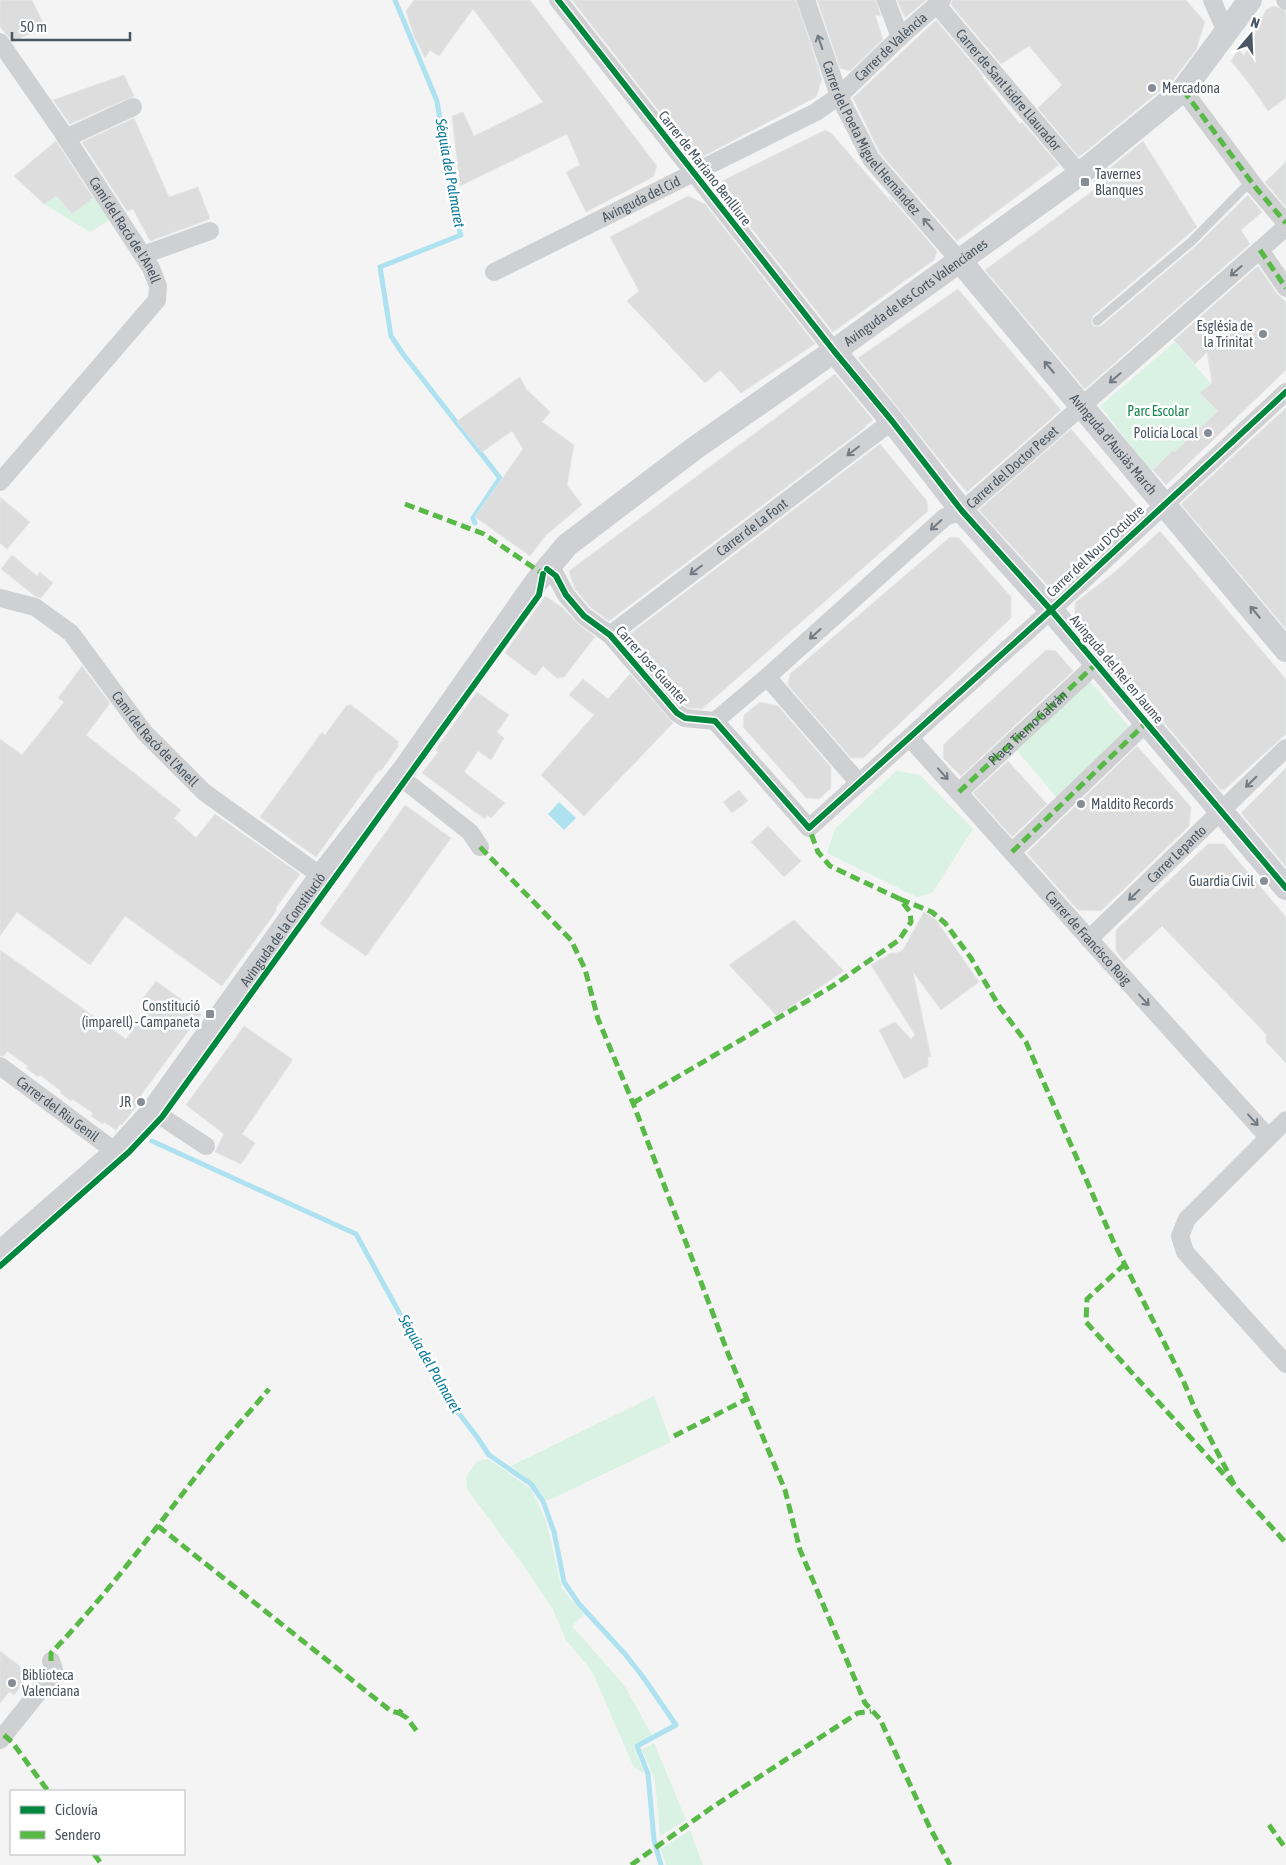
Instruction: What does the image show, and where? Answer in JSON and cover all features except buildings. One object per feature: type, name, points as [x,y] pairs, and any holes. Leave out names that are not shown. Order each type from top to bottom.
[{"type":"main road","name":"Avinguda de les Corts Valencianes","points":[[542,575],[567,545],[695,448],[834,351],[1080,174],[1183,90],[1250,0]]},
{"type":"main road","name":"Avinguda d'Ausiàs March","points":[[960,261],[1286,650]]},
{"type":"main road","name":"Avinguda del Rei en Jaume","points":[[834,351],[892,421],[962,511],[1051,610],[1286,888]]},
{"type":"main road","name":"Avinguda de la Constitució","points":[[0,1253],[116,1152],[153,1111],[321,876],[399,776],[542,575]]},
{"type":"street","name":"Carrer de Mariano Benlliure","points":[[558,0],[834,351]]},
{"type":"street","name":"Carrer del Poeta Miguel Hernández","points":[[806,0],[839,96],[871,159],[960,261]]},
{"type":"street","points":[[886,0],[900,38]]},
{"type":"street","points":[[1212,0],[1226,32]]},
{"type":"street","name":"Carrer de València","points":[[839,96],[940,2]]},
{"type":"street","name":"Carrer de Sant Isidre Llaurador","points":[[940,2],[1080,174]]},
{"type":"street","name":"Camí del Racó de l'Anell","points":[[0,42],[66,138],[151,268],[158,286],[157,300],[0,482]]},
{"type":"street","points":[[1183,90],[1254,185],[1286,223]]},
{"type":"street","name":"Avinguda del Cid","points":[[494,272],[816,112],[839,96]]},
{"type":"street","points":[[66,138],[133,107]]},
{"type":"street","name":"Carrer del Doctor Peset","points":[[715,721],[767,677],[945,517],[962,511],[1286,227]]},
{"type":"street","points":[[142,256],[210,231]]},
{"type":"street","points":[[1260,250],[1286,288]]},
{"type":"street","name":"Carrer del Nou D'Octubre","points":[[715,721],[809,828],[1051,610],[1286,392]]},
{"type":"street","name":"Carrer de La Font","points":[[610,635],[892,421]]},
{"type":"street","name":"Carrer Jose Guanter","points":[[542,575],[556,576],[566,595],[584,616],[610,635],[677,713],[685,718],[715,721]]},
{"type":"street","name":"Camí del Racó de l'Anell","points":[[0,598],[35,607],[71,633],[144,732],[204,792],[321,876]]},
{"type":"street","name":"Plaça Tierno Galván","points":[[959,792],[1096,664]]},
{"type":"street","points":[[767,677],[859,783]]},
{"type":"street","points":[[1012,852],[1146,723]]},
{"type":"street","name":"Carrer de Francisco Roig","points":[[910,738],[1268,1137]]},
{"type":"street","name":"Carrer Lepanto","points":[[1089,939],[1286,748]]},
{"type":"street","points":[[399,776],[470,832],[480,847]]},
{"type":"street","name":"Carrer del Riu Genil","points":[[0,1066],[116,1152]]},
{"type":"street","points":[[153,1111],[206,1146]]},
{"type":"street","points":[[1286,1120],[1187,1220],[1180,1236],[1185,1252],[1286,1364]]},
{"type":"street","points":[[0,1740],[53,1674],[52,1661]]},
{"type":"lane","points":[[1098,321],[1254,185]]},
{"type":"green space","points":[[57,196],[72,213],[95,196],[112,218],[90,232],[44,204]]},
{"type":"green space","name":"Parc Escolar","points":[[1175,342],[1211,384],[1218,411],[1185,442],[1197,455],[1186,464],[1173,450],[1151,472],[1100,406]]},
{"type":"green space","points":[[1088,679],[1131,729],[1058,799],[1016,749]]},
{"type":"green space","points":[[896,771],[920,775],[973,829],[932,893],[917,897],[827,853],[835,829]]},
{"type":"green space","points":[[654,1396],[671,1442],[547,1501],[532,1483],[511,1466]]},
{"type":"green space","points":[[488,1459],[531,1489],[546,1521],[562,1589],[584,1614],[572,1626],[624,1685],[652,1735],[633,1745],[644,1773],[634,1767],[594,1676],[566,1640],[552,1608],[526,1569],[467,1489],[466,1478],[477,1461]]},
{"type":"green space","points":[[654,1743],[686,1820],[660,1836],[655,1780],[642,1750]]},
{"type":"green space","points":[[690,1830],[703,1865],[666,1865],[661,1849]]},
{"type":"water","points":[[559,802],[576,818],[564,830],[548,814]]},
{"type":"waterway","name":"Séquia del Palmaret","points":[[395,0],[437,101],[457,224],[461,235],[380,267],[391,336],[500,478],[473,518],[475,523]]},
{"type":"waterway","name":"Séquia del Palmaret","points":[[152,1141],[356,1234],[444,1394],[489,1455],[531,1484],[543,1501],[554,1532],[564,1582],[579,1604],[625,1654],[676,1725],[637,1746],[648,1774],[654,1840],[661,1865]]},
{"type":"marked path","points":[[1183,90],[1256,188],[1286,223]]},
{"type":"marked path","points":[[1260,250],[1286,288]]},
{"type":"marked path","points":[[405,504],[484,534],[543,574]]},
{"type":"marked path","points":[[959,792],[1096,664]]},
{"type":"marked path","points":[[1012,852],[1146,723]]},
{"type":"marked path","points":[[633,1103],[831,987],[899,940],[911,922],[910,912],[900,899],[830,866],[818,852],[809,828]]},
{"type":"marked path","points":[[480,847],[571,940],[585,969],[598,1019],[633,1103],[729,1356],[785,1490],[800,1550],[865,1703],[880,1719],[929,1826],[950,1865]]},
{"type":"marked path","points":[[900,899],[932,912],[945,923],[971,958],[999,1006],[1026,1042],[1114,1243],[1236,1488]]},
{"type":"marked path","points":[[1125,1264],[1087,1299],[1086,1322],[1286,1543]]},
{"type":"marked path","points":[[51,1661],[51,1653],[112,1583],[215,1452],[269,1389]]},
{"type":"marked path","points":[[674,1436],[747,1399]]},
{"type":"marked path","points":[[158,1526],[391,1711],[399,1713],[404,1707]]},
{"type":"marked path","points":[[631,1865],[714,1806],[858,1713],[871,1711]]},
{"type":"marked path","points":[[399,1713],[407,1718],[419,1734]]},
{"type":"marked path","points":[[4,1735],[12,1742],[47,1790]]},
{"type":"marked path","points":[[1269,1825],[1286,1849]]},
{"type":"marked path","points":[[95,1855],[102,1865]]},
{"type":"cycle path","points":[[558,0],[962,511],[1051,610],[1286,888]]},
{"type":"cycle path","points":[[547,569],[556,576],[566,595],[584,616],[610,635],[677,713],[685,718],[715,721],[809,828],[1051,610],[1286,392]]},
{"type":"cycle path","points":[[0,1266],[129,1152],[162,1117],[539,595],[543,574]]},
{"type":"place","name":"Mercadona","points":[[1152,88]]},
{"type":"place","name":"Tavernes Blanques","points":[[1085,182]]},
{"type":"place","name":"Església de la Trinitat","points":[[1263,334]]},
{"type":"place","name":"Policía Local","points":[[1208,433]]},
{"type":"place","name":"Maldito Records","points":[[1081,804]]},
{"type":"place","name":"Guardia Civil","points":[[1264,881]]},
{"type":"place","name":"Constitució (imparell) - Campaneta","points":[[210,1014]]},
{"type":"place","name":"JR","points":[[141,1102]]},
{"type":"place","name":"Biblioteca Valenciana","points":[[12,1683]]}]
